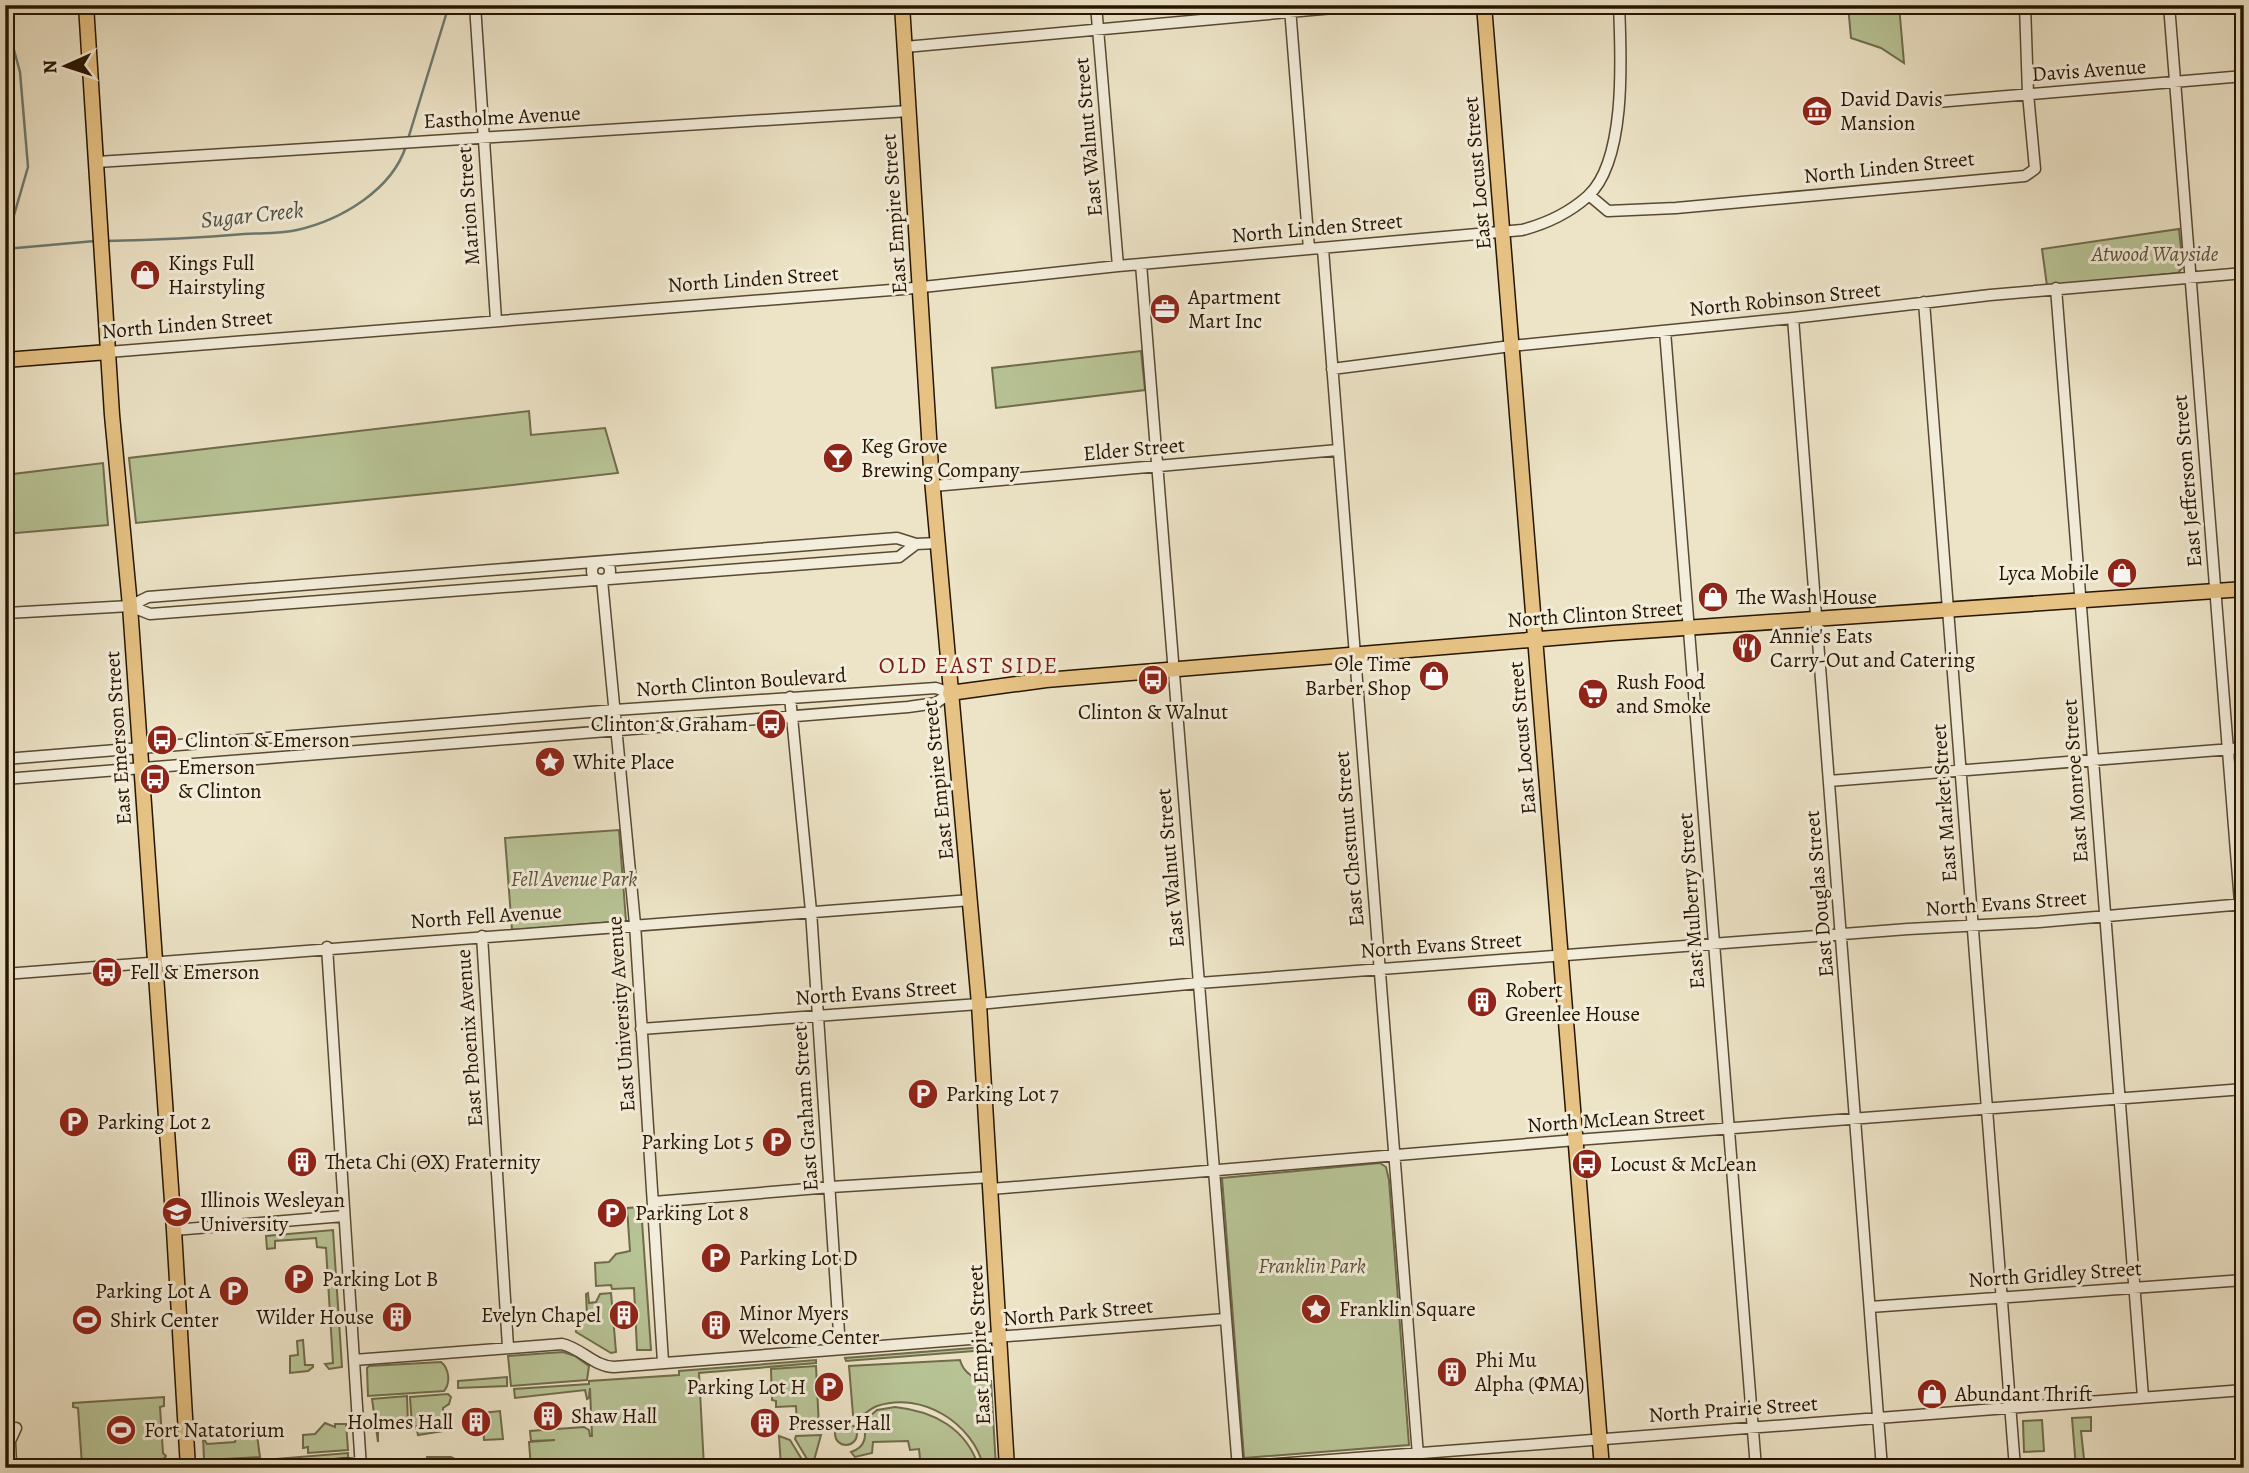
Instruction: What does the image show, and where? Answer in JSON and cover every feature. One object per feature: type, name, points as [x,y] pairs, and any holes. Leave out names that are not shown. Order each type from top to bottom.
[{"type":"main road","name":"East Emerson Street","points":[[86,5],[114,436],[130,606],[174,1230],[188,1468]]},
{"type":"main road","name":"East Empire Street","points":[[902,5],[937,543],[979,1004],[1007,1468]]},
{"type":"main road","name":"East Locust Street","points":[[1484,5],[1602,1468]]},
{"type":"main road","name":"North Linden Street","points":[[5,360],[108,352]]},
{"type":"main road","name":"North Clinton Street","points":[[950,693],[1046,680],[1535,639],[2244,589]]},
{"type":"street","name":"Marion Street","points":[[475,5],[495,320]]},
{"type":"street","name":"East Walnut Street","points":[[1096,5],[1118,266]]},
{"type":"street","points":[[905,47],[1290,8],[1367,5]]},
{"type":"street","points":[[1589,195],[1603,174],[1615,137],[1620,68],[1619,5]]},
{"type":"street","points":[[2025,5],[2028,94]]},
{"type":"street","name":"East Jefferson Street","points":[[2169,5],[2244,953]]},
{"type":"street","points":[[1290,8],[1309,249]]},
{"type":"street","name":"Davis Avenue","points":[[1937,102],[2244,76]]},
{"type":"street","name":"North Linden Street","points":[[108,352],[904,289],[1118,266],[1503,232],[1539,225],[1570,209],[1589,195],[1608,211],[1676,208],[2020,176],[2031,173],[2036,162],[2032,149],[2028,94]]},
{"type":"street","name":"Eastholme Avenue","points":[[97,162],[909,111]]},
{"type":"street","name":"East Chestnut Street","points":[[1323,249],[1419,1468]]},
{"type":"street","name":"East Walnut Street","points":[[1141,264],[1238,1467]]},
{"type":"street","name":"North Robinson Street","points":[[1332,369],[1511,346],[2056,288],[2244,273]]},
{"type":"street","name":"East Monroe Street","points":[[2056,288],[2143,1397]]},
{"type":"street","name":"East Market Street","points":[[1924,302],[2015,1468]]},
{"type":"street","name":"East Douglas Street","points":[[1793,318],[1882,1468]]},
{"type":"street","name":"East Mulberry Street","points":[[1665,331],[1756,1468]]},
{"type":"street","name":"Elder Street","points":[[933,486],[1338,450]]},
{"type":"street","points":[[7,613],[130,606],[148,597],[897,538],[916,544],[937,543]]},
{"type":"street","points":[[130,606],[150,614],[899,557],[916,544]]},
{"type":"street","points":[[761,549],[762,567]]},
{"type":"street","points":[[602,562],[609,567],[610,572],[602,580]]},
{"type":"street","points":[[384,578],[385,596]]},
{"type":"street","name":"East University Avenue","points":[[602,580],[635,924],[663,1362]]},
{"type":"street","points":[[338,582],[339,599]]},
{"type":"street","name":"North Clinton Boulevard","points":[[5,759],[790,697],[936,688],[950,693]]},
{"type":"street","name":"North Clinton Boulevard","points":[[5,779],[792,717],[936,703],[950,693]]},
{"type":"street","name":"East Graham Street","points":[[790,697],[811,911],[840,1348]]},
{"type":"street","points":[[466,722],[467,743]]},
{"type":"street","points":[[312,735],[313,754]]},
{"type":"street","points":[[1829,781],[2244,748]]},
{"type":"street","name":"North Fell Avenue","points":[[5,974],[327,947],[971,900]]},
{"type":"street","name":"North Evans Street","points":[[641,1029],[979,1004],[1199,983],[2242,904]]},
{"type":"street","name":"East Phoenix Avenue","points":[[481,936],[508,1347]]},
{"type":"street","points":[[298,1468],[360,1465],[327,947]]},
{"type":"street","name":"North McLean Street","points":[[654,1202],[831,1187],[991,1183],[1213,1171],[1576,1140],[2244,1089]]},
{"type":"street","points":[[174,1230],[344,1216]]},
{"type":"street","name":"North Gridley Street","points":[[1870,1307],[2244,1280]]},
{"type":"street","name":"North Park Street","points":[[354,1360],[566,1344],[608,1367],[1225,1319]]},
{"type":"street","name":"North Prairie Street","points":[[1226,1468],[2244,1390]]},
{"type":"street","points":[[11,1468],[10,1441],[16,1428]]},
{"type":"green space","points":[[1848,5],[1899,5],[1904,63],[1881,48],[1851,38]]},
{"type":"green space","name":"Atwood Wayside","points":[[2179,229],[2183,267],[2178,273],[2047,286],[2042,249]]},
{"type":"green space","points":[[1141,351],[1145,390],[996,408],[992,368]]},
{"type":"green space","points":[[529,411],[531,435],[605,428],[618,473],[136,523],[129,458]]},
{"type":"green space","points":[[103,463],[108,525],[5,534],[5,475]]},
{"type":"green space","name":"Fell Avenue Park","points":[[619,830],[626,921],[512,930],[505,838]]},
{"type":"green space","name":"Franklin Park","points":[[1380,1163],[1386,1167],[1389,1180],[1409,1445],[1244,1458],[1222,1178]]},
{"type":"green space","points":[[641,1207],[651,1350],[637,1350],[634,1288],[612,1289],[611,1285],[596,1286],[595,1263],[609,1262],[616,1254],[630,1251],[627,1208]]},
{"type":"green space","points":[[333,1230],[342,1367],[329,1369],[325,1364],[333,1363],[326,1248],[317,1247],[316,1238],[275,1241],[275,1248],[267,1249],[266,1236]]},
{"type":"green space","points":[[588,1293],[589,1303],[596,1302],[600,1294],[611,1293],[616,1352],[611,1353],[576,1332],[575,1318],[587,1316]]},
{"type":"green space","points":[[303,1340],[305,1365],[313,1367],[308,1371],[290,1373],[290,1356],[298,1355],[297,1341]]},
{"type":"green space","points":[[985,1347],[988,1350],[846,1361],[845,1358]]},
{"type":"green space","points":[[563,1352],[575,1356],[589,1366],[587,1380],[511,1386],[508,1356]]},
{"type":"green space","points":[[816,1360],[816,1363],[699,1373],[704,1467],[712,1468],[531,1468],[529,1442],[555,1440],[531,1441],[530,1431],[584,1427],[592,1436],[590,1388],[587,1399],[585,1390],[515,1398],[514,1389],[589,1384],[589,1381],[679,1375],[679,1371]]},
{"type":"green space","points":[[960,1360],[971,1376],[991,1381],[996,1468],[984,1468],[969,1437],[943,1414],[928,1407],[894,1403],[875,1407],[859,1418],[853,1415],[849,1366]]},
{"type":"green space","points":[[441,1362],[448,1376],[444,1391],[368,1396],[369,1366]]},
{"type":"green space","points":[[816,1366],[819,1427],[797,1428],[796,1406],[776,1407],[776,1401],[772,1400],[771,1369]]},
{"type":"green space","points":[[507,1377],[507,1386],[458,1388],[458,1381]]},
{"type":"green space","points":[[448,1394],[451,1397],[449,1404],[443,1408],[444,1431],[418,1435],[416,1426],[412,1426],[410,1397]]},
{"type":"green space","points":[[407,1396],[408,1425],[405,1421],[389,1421],[388,1426],[378,1426],[378,1442],[372,1399]]},
{"type":"green space","name":"Fort Natatorium","points":[[164,1397],[164,1406],[160,1407],[163,1453],[166,1456],[161,1462],[158,1460],[82,1465],[78,1408],[73,1407],[73,1403]]},
{"type":"green space","points":[[895,1407],[922,1413],[947,1424],[966,1442],[979,1468],[921,1468],[919,1449],[910,1450],[908,1441],[873,1442],[872,1453],[855,1457],[851,1452],[860,1447],[864,1440],[863,1422],[877,1410]]},
{"type":"green space","points":[[500,1411],[503,1439],[484,1440],[482,1413]]},
{"type":"green space","points":[[2091,1417],[2091,1431],[2081,1431],[2085,1468],[2076,1468],[2072,1418]]},
{"type":"green space","points":[[2042,1420],[2044,1451],[2024,1452],[2023,1421]]},
{"type":"green space","points":[[325,1423],[335,1427],[335,1424],[346,1424],[348,1450],[308,1453],[308,1447],[303,1448],[303,1435],[315,1434]]},
{"type":"green space","points":[[846,1423],[856,1430],[857,1434],[850,1444],[846,1445],[836,1438],[835,1434],[842,1424]]},
{"type":"green space","points":[[253,1432],[257,1435],[260,1457],[204,1460],[203,1437],[207,1444],[235,1442],[236,1436]]},
{"type":"green space","points":[[821,1435],[813,1464],[810,1464],[795,1439],[796,1436]]},
{"type":"green space","points":[[779,1436],[790,1440],[806,1466],[781,1467]]},
{"type":"green space","points":[[348,1453],[348,1458],[342,1459],[226,1468],[226,1463]]},
{"type":"green space","points":[[427,1457],[451,1457],[455,1459],[455,1467],[422,1468],[422,1460]]},
{"type":"waterway","name":"Sugar Creek","points":[[408,139],[449,5]]},
{"type":"waterway","name":"Sugar Creek","points":[[5,17],[20,72],[28,167],[5,246]]},
{"type":"waterway","name":"Sugar Creek","points":[[105,241],[277,233],[314,225],[347,211],[377,189],[399,162],[406,146]]},
{"type":"waterway","name":"Sugar Creek","points":[[5,249],[95,241]]},
{"type":"place","name":"David Davis Mansion","points":[[1817,111]]},
{"type":"place","name":"Kings Full Hairstyling","points":[[145,275]]},
{"type":"place","name":"Apartment Mart Inc","points":[[1165,309]]},
{"type":"place","name":"Keg Grove Brewing Company","points":[[838,458]]},
{"type":"place","name":"Lyca Mobile","points":[[2122,573]]},
{"type":"place","name":"The Wash House","points":[[1713,597]]},
{"type":"place","name":"Annie's Eats Carry-Out and Catering","points":[[1747,648]]},
{"type":"place","name":"Ole Time Barber Shop","points":[[1434,676]]},
{"type":"place","name":"Clinton & Walnut","points":[[1153,680]]},
{"type":"place","name":"Rush Food and Smoke","points":[[1593,694]]},
{"type":"place","name":"Clinton & Graham","points":[[771,724]]},
{"type":"place","name":"Clinton & Emerson","points":[[162,740]]},
{"type":"place","name":"White Place","points":[[550,762]]},
{"type":"place","name":"Emerson & Clinton","points":[[155,779]]},
{"type":"place","name":"Fell & Emerson","points":[[107,972]]},
{"type":"place","name":"Robert Greenlee House","points":[[1482,1002]]},
{"type":"place","name":"Parking Lot 7","points":[[923,1094]]},
{"type":"place","name":"Parking Lot 2","points":[[74,1122]]},
{"type":"place","name":"Parking Lot 5","points":[[777,1142]]},
{"type":"place","name":"Theta Chi (ΘΧ) Fraternity","points":[[302,1162]]},
{"type":"place","name":"Locust & McLean","points":[[1587,1164]]},
{"type":"place","name":"Illinois Wesleyan University","points":[[177,1212]]},
{"type":"place","name":"Parking Lot 8","points":[[612,1213]]},
{"type":"place","name":"Parking Lot D","points":[[716,1258]]},
{"type":"place","name":"Parking Lot B","points":[[299,1279]]},
{"type":"place","name":"Parking Lot A","points":[[234,1291]]},
{"type":"place","name":"Franklin Square","points":[[1316,1309]]},
{"type":"place","name":"Evelyn Chapel","points":[[624,1315]]},
{"type":"place","name":"Wilder House","points":[[397,1317]]},
{"type":"place","name":"Shirk Center","points":[[87,1320]]},
{"type":"place","name":"Minor Myers Welcome Center","points":[[716,1325]]},
{"type":"place","name":"Phi Mu Alpha (ΦΜΑ)","points":[[1452,1372]]},
{"type":"place","name":"Parking Lot H","points":[[829,1387]]},
{"type":"place","name":"Abundant Thrift","points":[[1932,1394]]},
{"type":"place","name":"Shaw Hall","points":[[548,1416]]},
{"type":"place","name":"Holmes Hall","points":[[476,1422]]},
{"type":"place","name":"Presser Hall","points":[[765,1423]]},
{"type":"place","name":"Fort Natatorium","points":[[121,1430]]},
{"type":"district","name":"OLD EAST SIDE","points":[[969,665]]}]
